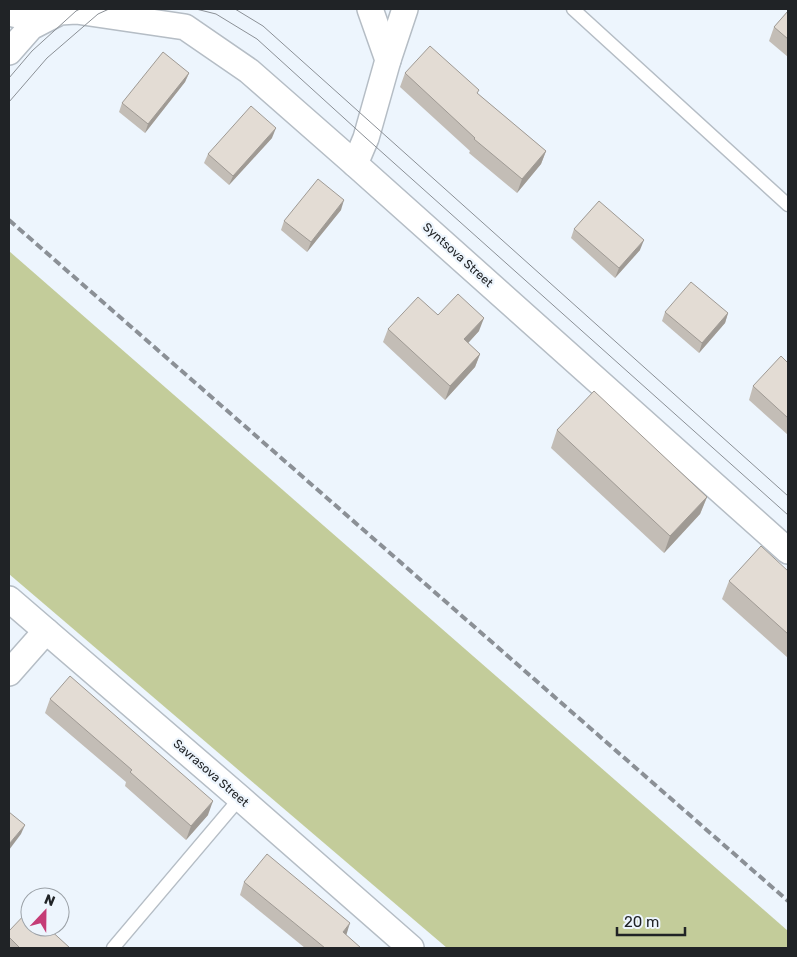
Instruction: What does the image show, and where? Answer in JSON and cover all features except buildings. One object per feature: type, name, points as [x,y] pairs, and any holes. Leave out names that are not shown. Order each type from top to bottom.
[{"type":"street","points":[[9,13],[18,15],[30,9]]},
{"type":"street","points":[[370,9],[388,60]]},
{"type":"street","points":[[355,164],[366,138],[388,60],[405,9]]},
{"type":"street","name":"Syntsova Street","points":[[9,52],[31,27],[60,12],[76,11],[185,27],[249,71],[788,551]]},
{"type":"street","name":"Savrasova Street","points":[[9,599],[412,948]]},
{"type":"street","points":[[9,673],[46,631]]},
{"type":"lane","points":[[573,9],[788,205]]},
{"type":"lane","points":[[113,948],[240,798]]},
{"type":"green space","points":[[9,251],[788,931],[788,948],[447,948],[9,574]]},
{"type":"tram line","points":[[9,78],[32,51],[80,9]]},
{"type":"tram line","points":[[9,102],[47,58],[98,14],[109,9]]},
{"type":"tram line","points":[[196,9],[216,14],[257,39],[788,515]]},
{"type":"tram line","points":[[235,9],[263,26],[788,496]]},
{"type":"railway","points":[[9,220],[788,901]]}]
